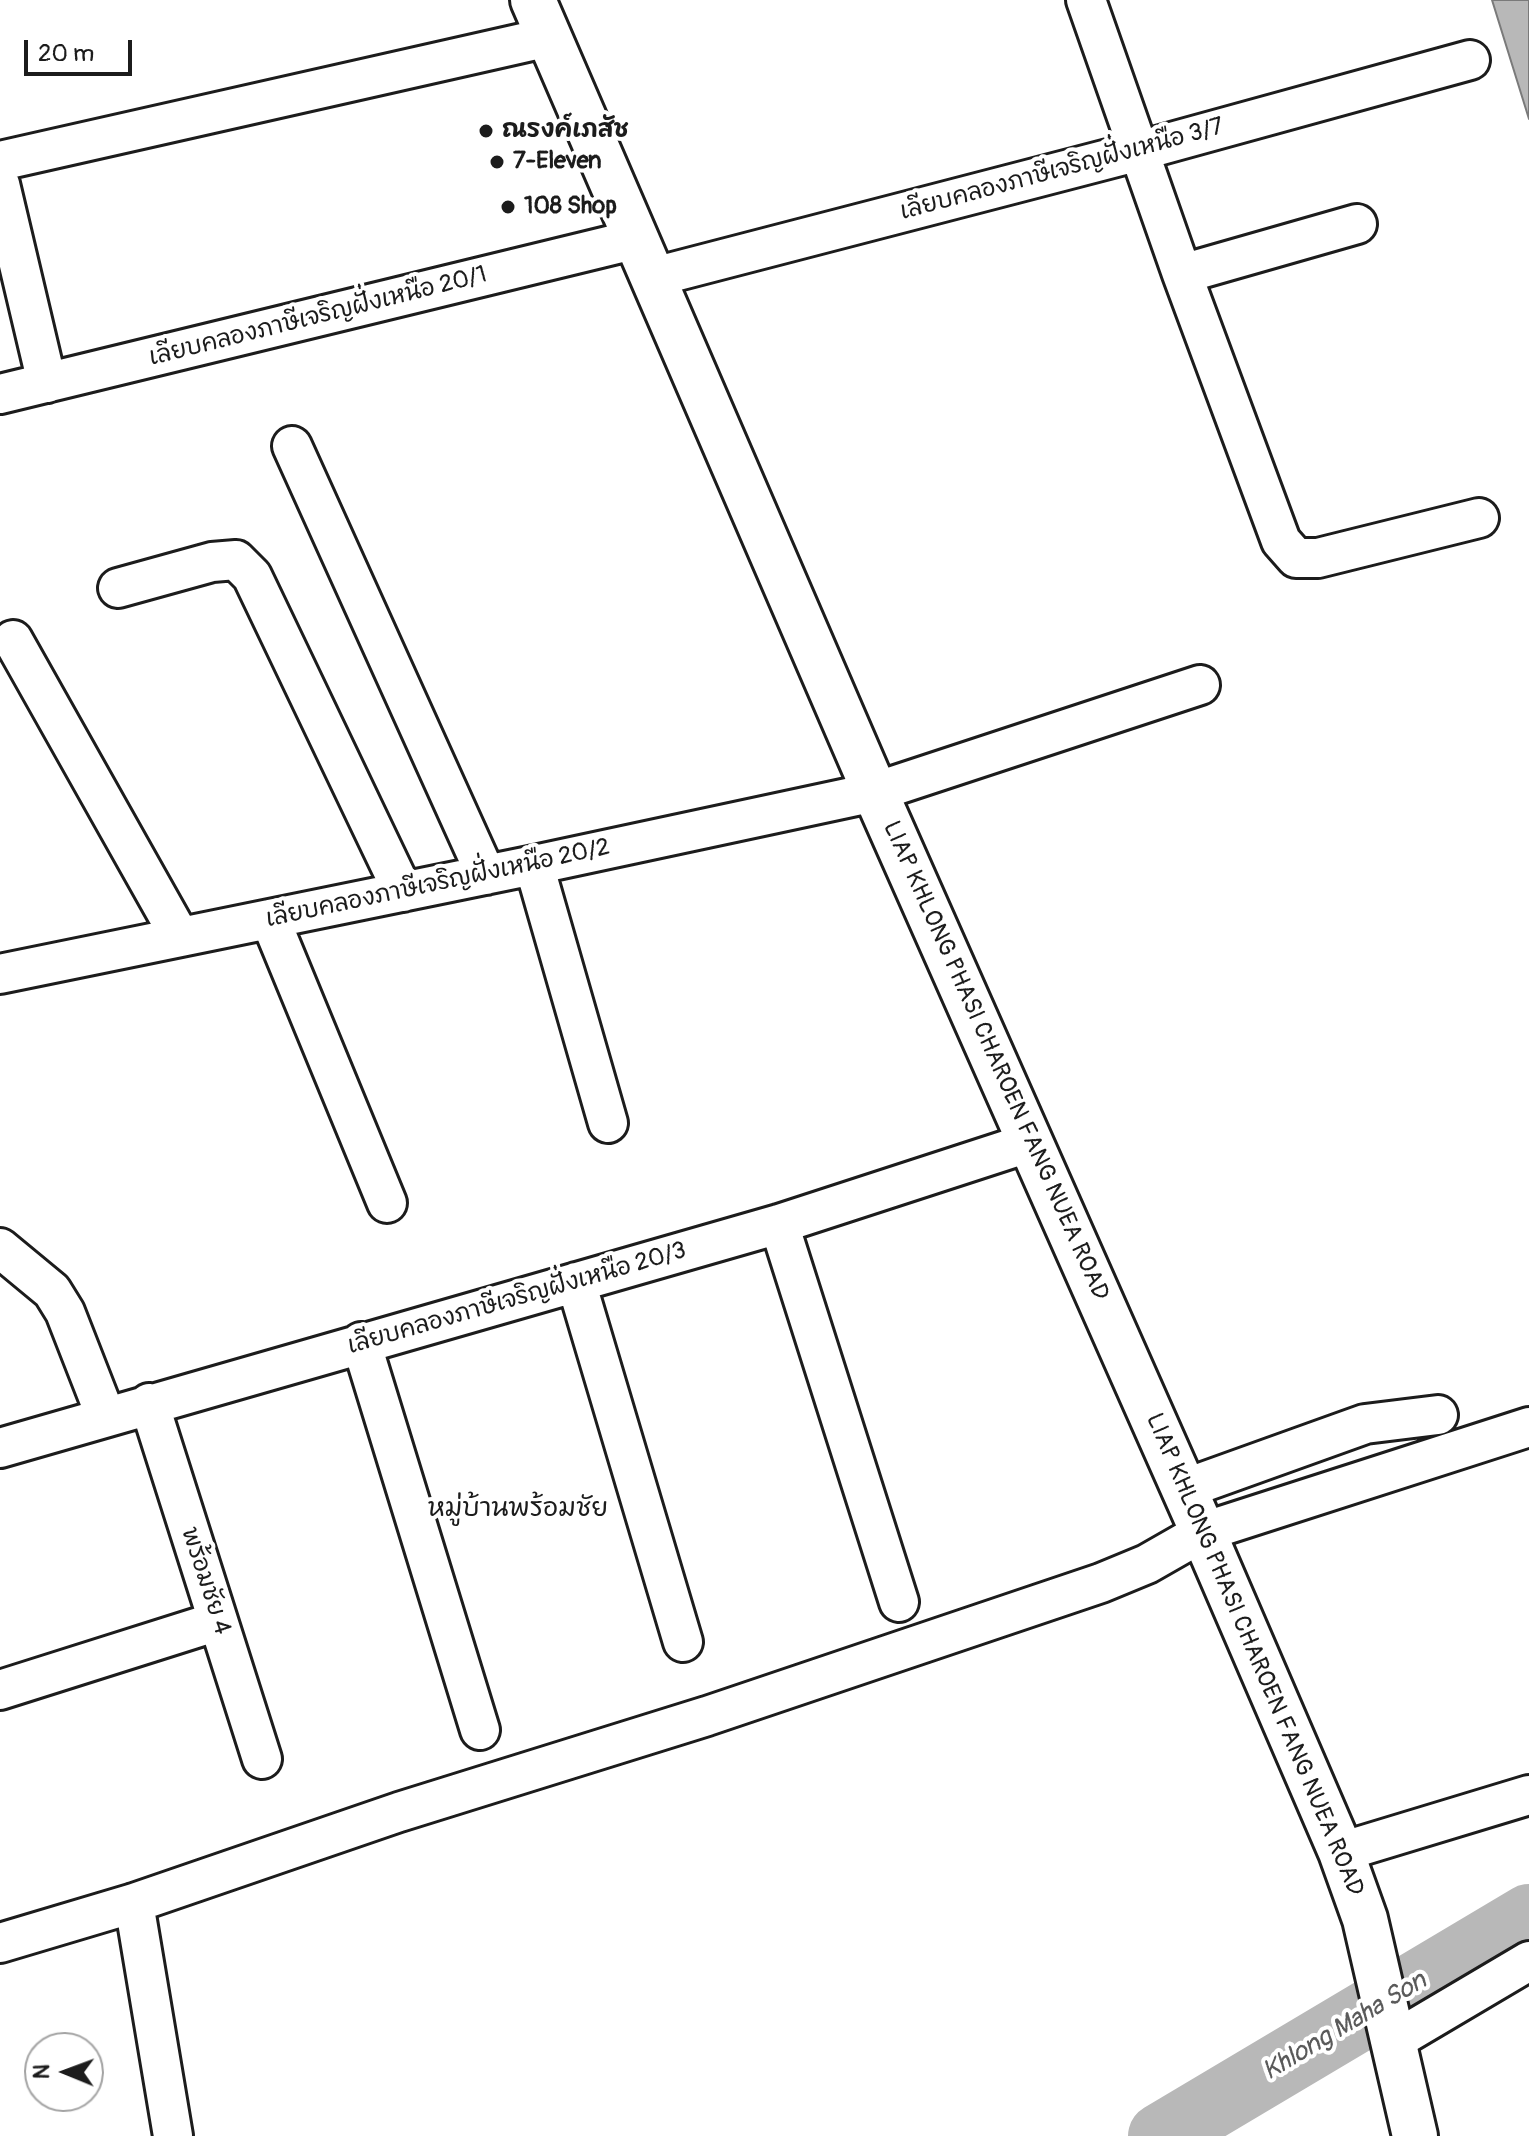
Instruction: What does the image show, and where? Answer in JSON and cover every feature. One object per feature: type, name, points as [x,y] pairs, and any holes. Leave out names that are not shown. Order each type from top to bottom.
[{"type":"main road","name":"LIAP KHLONG PHASI CHAROEN FANG NUEA ROAD","points":[[541,19],[875,792],[1203,1532],[1341,1852],[1365,1919],[1415,2136]]},
{"type":"street","points":[[1086,0],[1182,274],[1281,541],[1296,558],[1318,558],[1479,518]]},
{"type":"street","points":[[0,161],[541,19]]},
{"type":"street","name":"เลียบคลองภาษีเจริญฝั่งเหนือ 3/7","points":[[645,258],[1139,151],[1470,60]]},
{"type":"street","points":[[0,184],[47,383]]},
{"type":"street","points":[[1182,274],[1357,224]]},
{"type":"street","name":"เลียบคลองภาษีเจริญฝั่งเหนือ 20/1","points":[[0,394],[645,258]]},
{"type":"street","points":[[292,446],[486,875]]},
{"type":"street","points":[[118,588],[212,562],[236,560],[252,576],[403,892]]},
{"type":"street","points":[[13,640],[180,937]]},
{"type":"street","name":"เลียบคลองภาษีเจริญฝั่งเหนือ 20/2","points":[[0,974],[875,792],[1200,685]]},
{"type":"street","points":[[534,865],[608,1123]]},
{"type":"street","points":[[270,919],[387,1203]]},
{"type":"street","name":"เลียบคลองภาษีเจริญฝั่งเหนือ 20/3","points":[[0,1448],[779,1224],[1031,1142]]},
{"type":"street","points":[[779,1224],[899,1602]]},
{"type":"street","points":[[0,1248],[52,1291],[65,1312],[106,1417]]},
{"type":"street","points":[[576,1282],[683,1642]]},
{"type":"street","points":[[361,1342],[480,1730]]},
{"type":"street","name":"พร้อมชัย 4","points":[[149,1403],[262,1759]]},
{"type":"street","points":[[1184,1489],[1365,1424],[1438,1415]]},
{"type":"street","points":[[0,1943],[134,1903],[399,1812],[707,1716],[1101,1583],[1147,1564],[1203,1532],[1529,1427]]},
{"type":"street","points":[[0,1690],[218,1621]]},
{"type":"street","points":[[1341,1852],[1529,1795]]},
{"type":"street","points":[[134,1903],[173,2136]]},
{"type":"street","points":[[1390,2035],[1529,1961]]},
{"type":"shaded area","points":[[1492,0],[1529,0],[1529,119]]},
{"type":"waterway","name":"Khlong Maha Son","points":[[1161,2136],[1529,1917]]},
{"type":"place","name":"ณรงค์เภสัช","points":[[486,131]]},
{"type":"place","name":"7-Eleven","points":[[497,162]]},
{"type":"place","name":"108 Shop","points":[[508,207]]},
{"type":"district","name":"หมู่บ้านพร้อมชัย","points":[[518,1509]]}]
